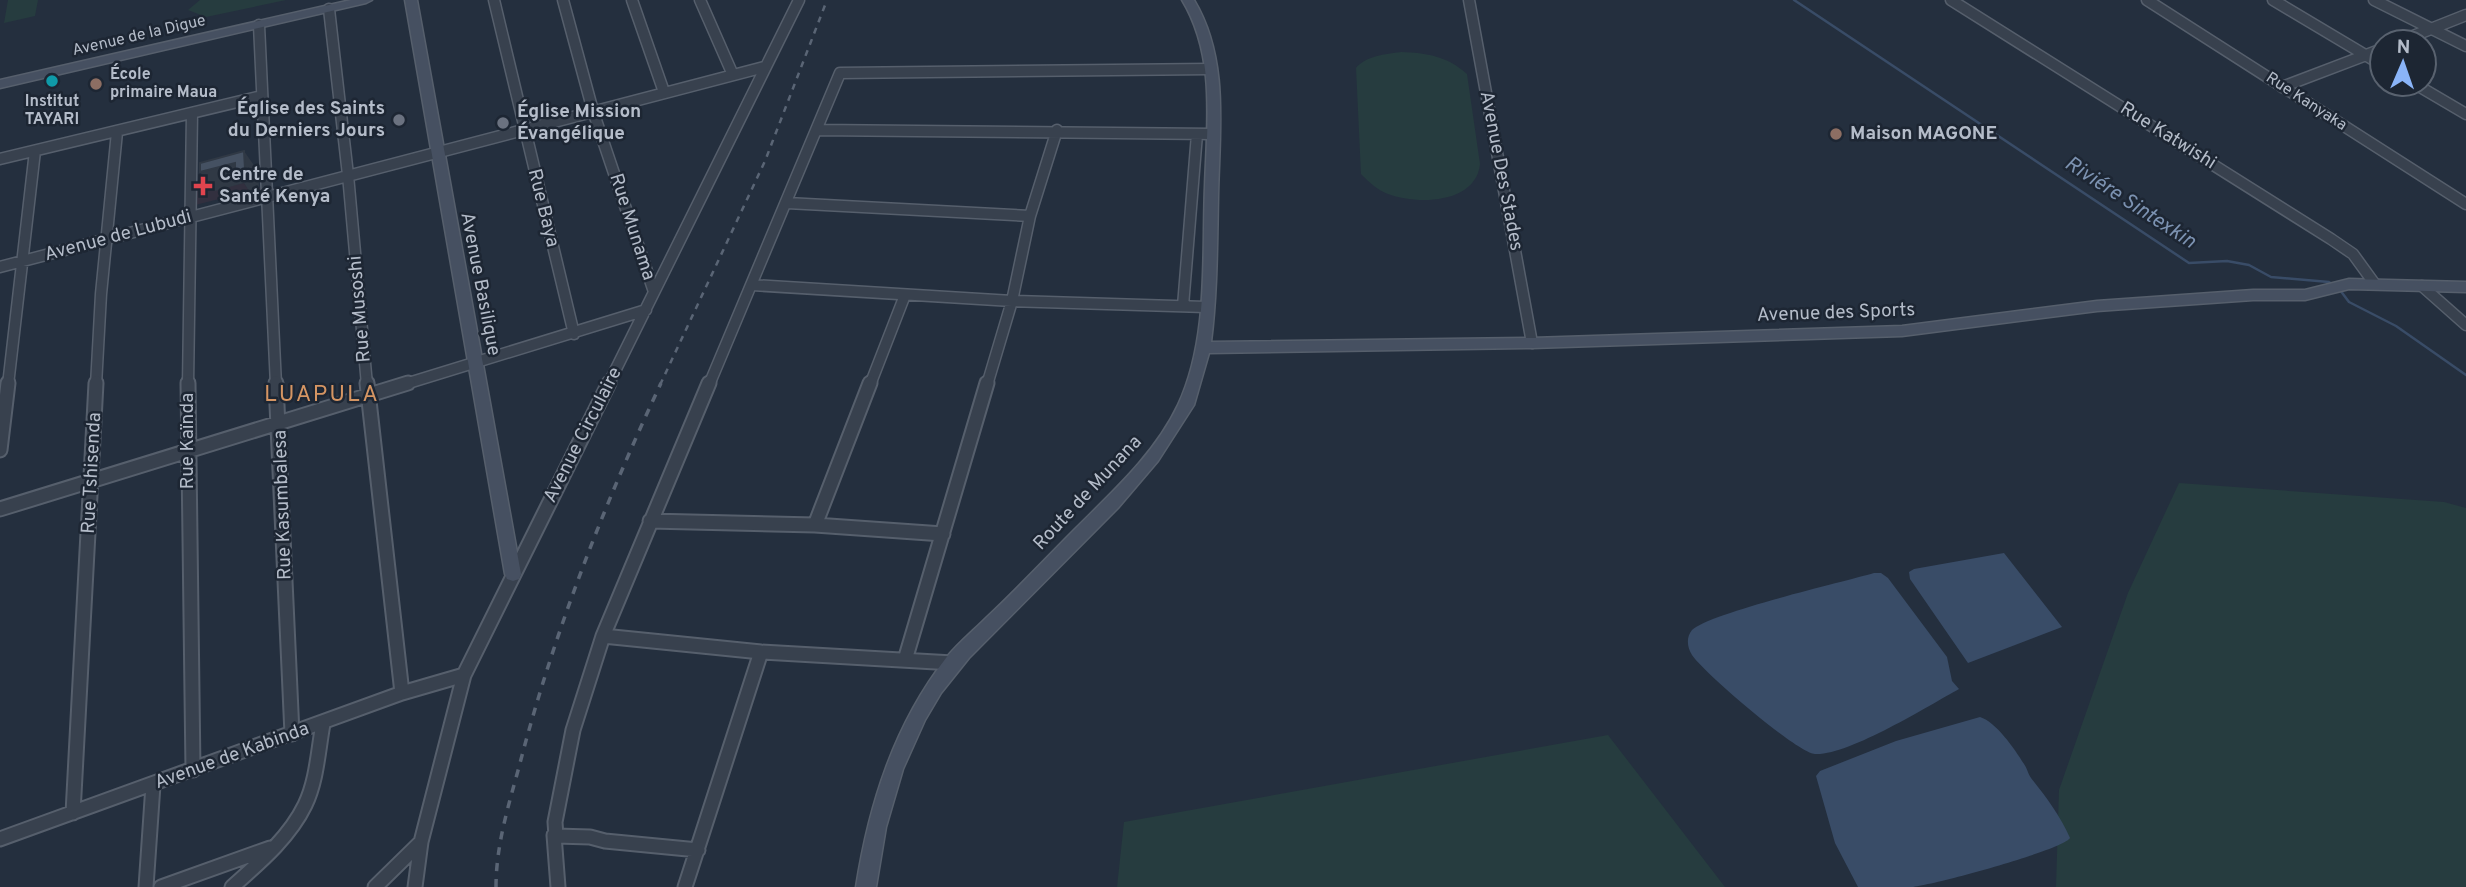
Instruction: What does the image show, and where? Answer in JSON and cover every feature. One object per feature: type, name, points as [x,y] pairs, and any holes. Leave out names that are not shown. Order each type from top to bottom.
[{"type":"street","name":"Avenue de la Digue","points":[[0,84],[366,0]]},
{"type":"street","name":"Avenue Basilique","points":[[411,0],[513,574]]},
{"type":"street","name":"Rue Baya","points":[[494,0],[574,334]]},
{"type":"street","name":"Rue Munama","points":[[563,0],[593,111],[654,292]]},
{"type":"street","points":[[632,0],[664,92]]},
{"type":"street","points":[[700,0],[733,75]]},
{"type":"street","name":"Avenue Circulaire","points":[[415,887],[421,842],[464,675],[799,0]]},
{"type":"street","name":"Route de Munana","points":[[866,887],[872,838],[890,776],[916,718],[953,663],[1127,488],[1161,445],[1187,404],[1204,348],[1205,134],[1210,69],[1205,34],[1196,10],[1188,0]]},
{"type":"street","name":"Avenue Des Stades","points":[[1469,0],[1532,343]]},
{"type":"street","name":"Rue Katwishi","points":[[1951,0],[2331,239],[2353,254],[2374,283]]},
{"type":"street","name":"Rue Kanyaka","points":[[2147,0],[2466,204]]},
{"type":"street","points":[[2273,0],[2367,56]]},
{"type":"street","points":[[2374,0],[2434,28],[2466,15]]},
{"type":"street","name":"Rue Musoshi","points":[[328,9],[348,174],[368,396],[402,693]]},
{"type":"street","name":"Rue Kasumbalesa","points":[[259,25],[292,734]]},
{"type":"street","points":[[2438,30],[2466,47]]},
{"type":"street","points":[[2282,87],[2367,56]]},
{"type":"street","name":"Avenue de Lubudi","points":[[0,267],[764,67]]},
{"type":"street","points":[[558,887],[554,835],[573,730],[603,636],[842,71],[1210,69]]},
{"type":"street","points":[[0,159],[262,96]]},
{"type":"street","points":[[2438,98],[2466,114]]},
{"type":"street","name":"Rue Kaïnda","points":[[192,113],[187,452],[192,770]]},
{"type":"street","points":[[817,130],[1057,130],[1205,134],[1183,306]]},
{"type":"street","points":[[905,660],[1012,301],[1030,216],[1057,130]]},
{"type":"street","name":"Rue Tshisenda","points":[[73,813],[106,240],[117,132]]},
{"type":"street","points":[[0,450],[35,151]]},
{"type":"street","points":[[787,203],[1030,216]]},
{"type":"street","name":"Avenue des Sports","points":[[1204,348],[1532,343],[1902,331],[2097,306],[2253,295],[2305,295],[2349,284],[2466,287]]},
{"type":"street","points":[[752,285],[1012,301],[1206,307]]},
{"type":"street","points":[[2422,286],[2466,325]]},
{"type":"street","points":[[816,525],[905,295]]},
{"type":"street","points":[[0,509],[646,310]]},
{"type":"street","points":[[650,521],[816,525],[943,534]]},
{"type":"street","points":[[603,636],[761,652],[953,663]]},
{"type":"street","points":[[685,887],[761,652]]},
{"type":"street","name":"Avenue de Kabinda","points":[[0,839],[323,724],[402,693],[464,675]]},
{"type":"street","points":[[232,887],[275,846],[304,806],[314,777],[323,724]]},
{"type":"street","points":[[146,887],[153,785]]},
{"type":"street","points":[[554,835],[698,850]]},
{"type":"street","points":[[374,887],[421,842]]},
{"type":"street","points":[[161,887],[275,846]]},
{"type":"shaded area","name":"Centre de Santé Kenya","points":[[262,167],[264,188],[195,205],[195,183]],"holes":[[[261,170],[262,187],[249,190],[244,183],[210,190],[210,185],[215,182]]]},
{"type":"green space","points":[[8,0],[38,0],[35,16],[4,23]]},
{"type":"green space","points":[[200,0],[286,0],[206,17],[188,10]]},
{"type":"green space","points":[[1401,52],[1436,57],[1452,63],[1467,74],[1480,164],[1476,177],[1468,187],[1457,194],[1429,200],[1400,198],[1380,190],[1361,174],[1356,68],[1370,58]]},
{"type":"green space","points":[[2179,483],[2444,502],[2466,508],[2466,887],[2056,887],[2059,790],[2128,593]]},
{"type":"green space","points":[[1608,735],[1725,887],[1117,887],[1124,822]]},
{"type":"water","points":[[2004,553],[2062,627],[1968,663],[1910,579],[1909,572]]},
{"type":"water","points":[[1881,573],[1888,578],[1947,657],[1952,681],[1959,689],[1867,739],[1829,752],[1815,754],[1805,750],[1771,727],[1731,694],[1690,652],[1690,633],[1703,623],[1749,607]]},
{"type":"water","points":[[1980,717],[1992,724],[2010,743],[2070,838],[2022,858],[1945,880],[1912,887],[1858,887],[1835,843],[1816,776],[1820,771],[1896,741]]},
{"type":"building","points":[[244,151],[245,169],[235,171],[235,163],[200,172],[200,163]]},
{"type":"waterway","name":"Riviére Sintexkin","points":[[1794,0],[2189,263],[2227,261],[2249,265],[2271,277],[2329,282],[2334,286]]},
{"type":"waterway","name":"Riviére Sintexkin","points":[[2340,290],[2349,302],[2396,326],[2466,375]]},
{"type":"railway","points":[[660,385],[765,161],[827,0]]},
{"type":"railway","points":[[496,887],[503,827],[547,669],[600,524],[661,383]]},
{"type":"place","name":"Institut TAYARI","points":[[52,81]]},
{"type":"place","name":"École primaire Maua","points":[[96,84]]},
{"type":"place","name":"Église des Saints du Derniers Jours","points":[[399,120]]},
{"type":"place","name":"Église Mission Évangélique","points":[[503,123]]},
{"type":"place","name":"Maison MAGONE","points":[[1836,134]]},
{"type":"place","name":"Centre de Santé Kenya","points":[[203,186]]},
{"type":"district","name":"LUAPULA","points":[[322,395]]}]
